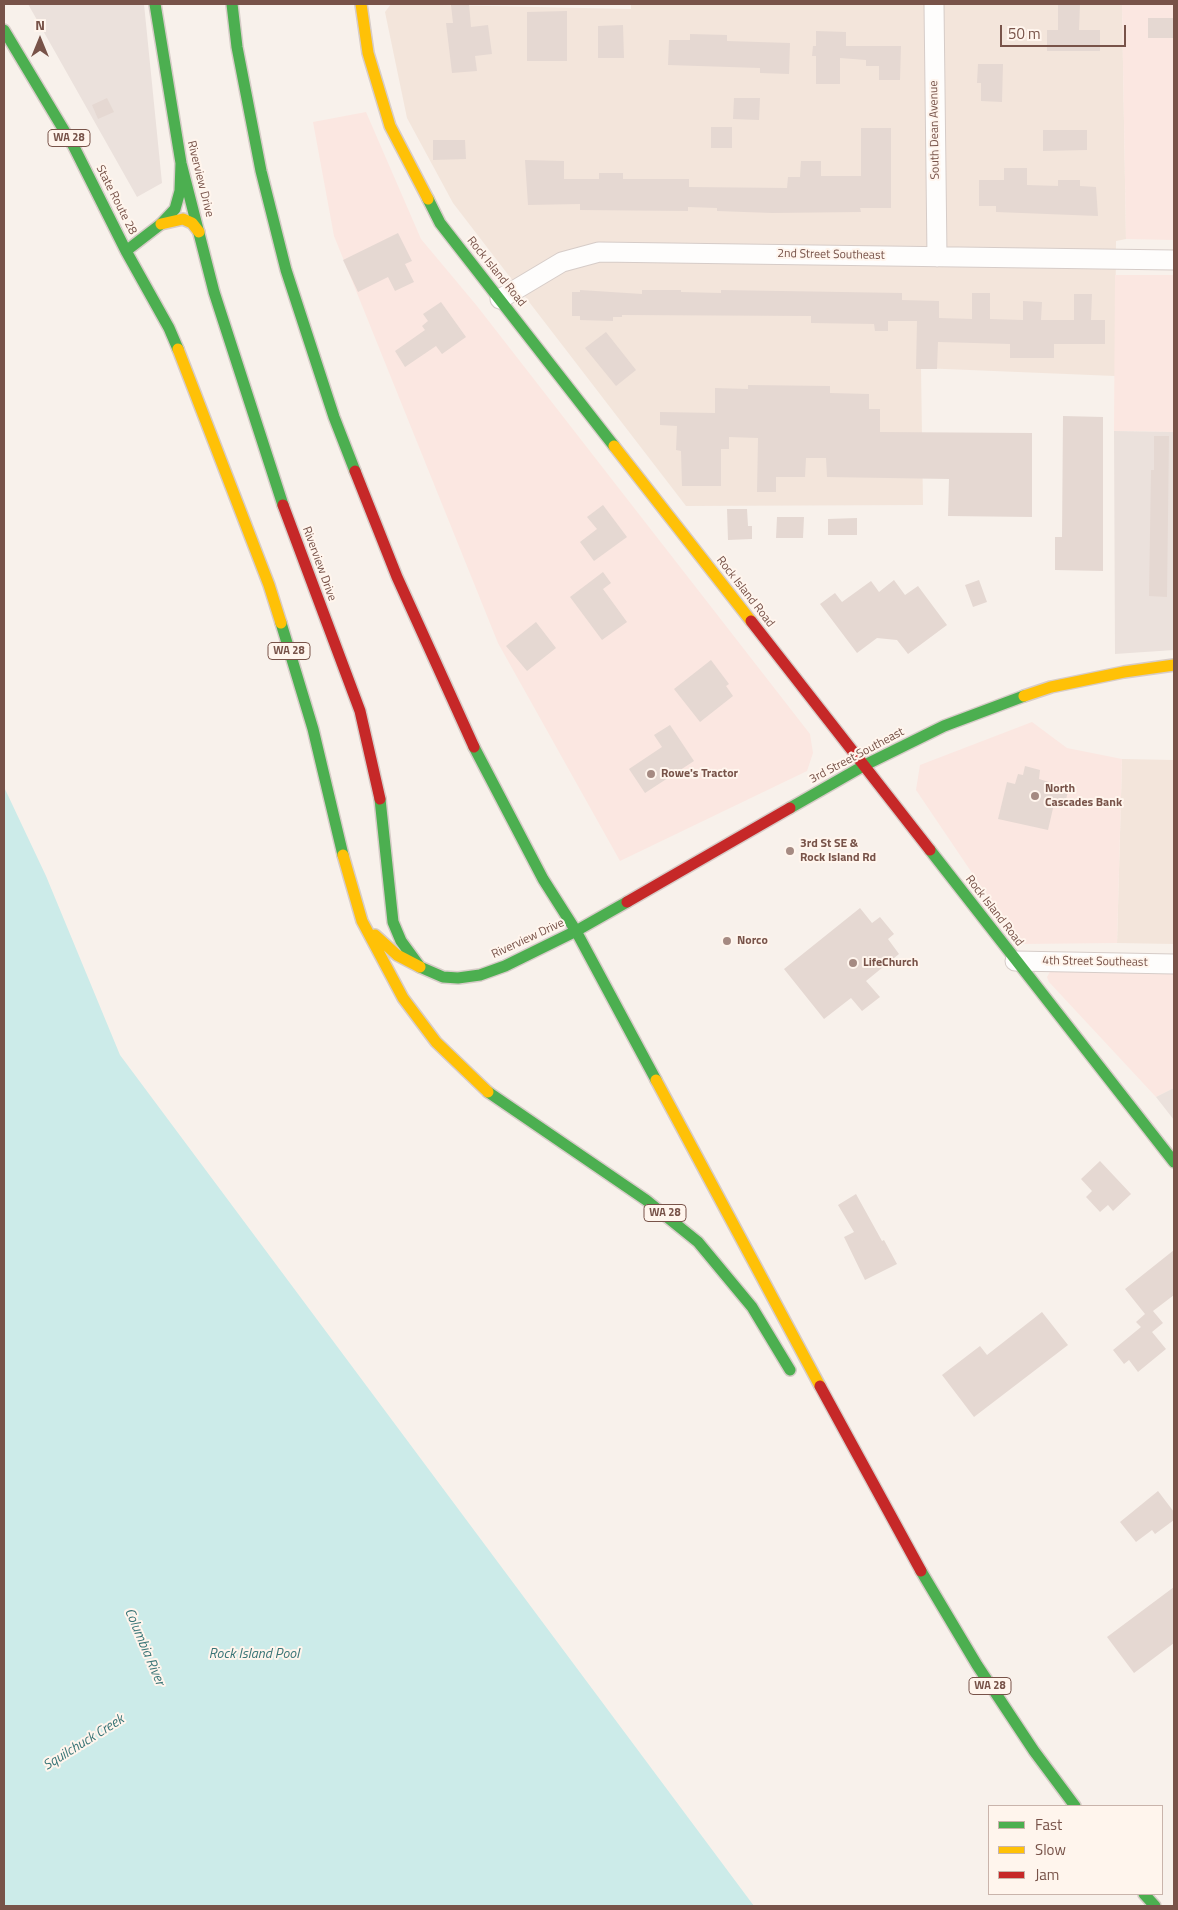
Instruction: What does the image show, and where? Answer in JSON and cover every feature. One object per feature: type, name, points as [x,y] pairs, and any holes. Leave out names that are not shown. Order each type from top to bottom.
[{"type":"main road","name":"Riverview Drive","points":[[155,4],[181,163],[232,351],[287,516],[368,735],[379,792],[393,922],[401,941],[420,967],[443,976],[458,978],[480,975],[506,966],[576,931]]},
{"type":"main road","points":[[232,4],[237,47],[261,171],[286,270],[334,417],[397,577],[464,727],[543,879],[576,931],[914,1560]]},
{"type":"main road","name":"Rock Island Road","points":[[361,4],[368,53],[390,126],[440,223],[1174,1162]]},
{"type":"main road","name":"State Route 28","points":[[4,30],[74,147],[126,251],[169,328],[194,388],[270,585],[313,729],[348,877],[362,920]]},
{"type":"main road","points":[[126,251],[161,224],[175,209],[178,201],[181,163]]},
{"type":"main road","points":[[161,224],[183,218],[192,223],[199,232]]},
{"type":"main road","name":"3rd Street Southeast","points":[[576,931],[865,765],[944,726],[1015,698],[1084,679],[1174,665]]},
{"type":"main road","points":[[362,920],[384,946],[420,967]]},
{"type":"main road","name":"WA 28","points":[[362,920],[403,998],[425,1029],[448,1055],[506,1106],[646,1200],[685,1230],[715,1261],[752,1307],[798,1382]]},
{"type":"main road","name":"WA 28","points":[[851,1469],[914,1560],[977,1665],[1034,1751],[1075,1805]]},
{"type":"main road","points":[[1145,1895],[1155,1906]]},
{"type":"street","name":"South Dean Avenue","points":[[934,4],[937,257]]},
{"type":"street","name":"2nd Street Southeast","points":[[500,298],[562,262],[599,252],[1174,260]]},
{"type":"street","name":"4th Street Southeast","points":[[1015,960],[1174,964]]},
{"type":"shaded area","points":[[28,4],[144,4],[162,183],[137,197]]},
{"type":"shaded area","points":[[391,4],[631,9],[631,4],[1122,4],[1126,239],[1116,241],[1115,376],[921,368],[923,505],[686,506],[453,203],[407,118],[385,12]]},
{"type":"shaded area","points":[[1122,4],[1174,4],[1174,240],[1126,239]]},
{"type":"shaded area","points":[[366,112],[421,239],[477,306],[810,734],[813,753],[807,771],[620,861],[498,643],[334,236],[313,122]]},
{"type":"shaded area","points":[[1115,275],[1174,275],[1174,432],[1114,431]]},
{"type":"shaded area","points":[[1114,431],[1174,432],[1174,650],[1115,654]]},
{"type":"shaded area","points":[[1032,722],[1067,748],[1122,759],[1117,943],[1020,944],[916,790],[920,765]]},
{"type":"shaded area","points":[[1122,759],[1174,760],[1174,944],[1117,943]]},
{"type":"shaded area","points":[[1051,970],[1174,972],[1174,1088],[1156,1097],[1049,982],[1047,977]]},
{"type":"shaded area","points":[[1174,1088],[1174,1120],[1156,1097]]},
{"type":"water","name":"Rock Island Pool","points":[[4,787],[46,876],[120,1055],[754,1906],[4,1906]]},
{"type":"building","points":[[469,4],[471,27],[488,25],[492,54],[475,56],[477,71],[452,73],[446,23],[453,23],[451,5]]},
{"type":"building","points":[[1058,4],[1080,4],[1079,30],[1100,30],[1100,51],[1047,51],[1047,30],[1058,30]]},
{"type":"building","points":[[567,11],[567,61],[527,61],[527,12]]},
{"type":"building","points":[[1148,18],[1174,18],[1174,38],[1148,38]]},
{"type":"building","points":[[623,25],[624,58],[598,58],[598,26]]},
{"type":"building","points":[[816,31],[846,32],[846,46],[901,46],[900,80],[879,80],[879,66],[866,66],[866,60],[840,58],[840,84],[816,84],[816,56],[812,56],[813,46],[816,46]]},
{"type":"building","points":[[690,34],[727,35],[727,41],[790,43],[789,74],[760,73],[760,68],[668,65],[669,40],[690,40]]},
{"type":"building","points":[[978,64],[1003,64],[1002,102],[981,101],[981,83],[977,83]]},
{"type":"building","points":[[107,98],[114,112],[98,119],[92,105]]},
{"type":"building","points":[[734,98],[760,98],[759,120],[733,119]]},
{"type":"building","points":[[711,127],[732,127],[732,148],[711,148]]},
{"type":"building","points":[[861,128],[891,128],[891,208],[860,208],[861,212],[772,213],[717,211],[717,208],[688,207],[688,211],[580,210],[580,204],[528,205],[525,160],[564,161],[564,179],[599,179],[599,173],[623,173],[623,179],[689,179],[689,187],[787,188],[788,177],[800,177],[801,161],[821,161],[821,176],[861,176]]},
{"type":"building","points":[[1043,130],[1087,130],[1087,150],[1043,151]]},
{"type":"building","points":[[433,140],[465,140],[466,159],[433,160]]},
{"type":"building","points":[[1004,168],[1027,168],[1027,185],[1058,186],[1058,180],[1080,180],[1080,186],[1096,187],[1098,216],[996,212],[996,206],[979,206],[979,180],[1004,180]]},
{"type":"building","points":[[398,233],[412,261],[405,264],[414,282],[395,291],[388,277],[358,292],[343,260]]},
{"type":"building","points":[[580,290],[642,294],[642,290],[721,293],[721,290],[902,293],[902,300],[939,301],[939,318],[972,319],[972,293],[990,293],[990,319],[1023,320],[1023,301],[1042,302],[1041,320],[1074,320],[1074,294],[1092,294],[1091,320],[1105,320],[1105,344],[1054,344],[1054,358],[1010,358],[1010,344],[938,342],[937,369],[916,369],[917,321],[888,321],[888,331],[875,331],[874,324],[811,323],[811,316],[622,315],[622,317],[613,317],[613,321],[580,320],[580,316],[572,316],[572,292],[580,292]]},
{"type":"building","points":[[441,302],[466,337],[442,354],[436,346],[405,367],[395,351],[425,330],[422,326],[428,321],[423,314]]},
{"type":"building","points":[[606,332],[636,370],[616,386],[585,348]]},
{"type":"building","points":[[748,385],[830,386],[830,393],[869,394],[869,409],[880,409],[880,432],[1032,433],[1032,517],[948,516],[949,479],[827,477],[826,458],[806,458],[805,477],[776,477],[776,492],[757,492],[758,438],[729,437],[729,449],[721,449],[721,486],[682,486],[681,451],[676,450],[677,426],[660,425],[660,412],[715,413],[715,388],[748,389]]},
{"type":"building","points":[[1063,416],[1103,417],[1103,571],[1055,570],[1055,537],[1062,537]]},
{"type":"building","points":[[1154,436],[1169,436],[1167,597],[1149,596],[1151,470],[1154,470]]},
{"type":"building","points":[[603,505],[627,537],[594,561],[580,542],[597,529],[587,517]]},
{"type":"building","points":[[727,509],[747,509],[748,526],[752,526],[752,539],[728,540]]},
{"type":"building","points":[[777,517],[804,517],[803,538],[776,538]]},
{"type":"building","points":[[857,518],[857,535],[828,535],[828,519]]},
{"type":"building","points":[[603,572],[611,583],[603,589],[627,622],[602,640],[570,597]]},
{"type":"building","points":[[894,580],[905,595],[918,586],[947,625],[908,654],[897,640],[877,638],[857,653],[820,604],[835,593],[842,602],[871,581],[879,592]]},
{"type":"building","points":[[979,580],[987,602],[973,607],[965,585]]},
{"type":"building","points":[[536,622],[556,648],[527,671],[506,646]]},
{"type":"building","points":[[711,660],[729,684],[726,686],[733,696],[700,722],[674,689]]},
{"type":"building","points":[[670,725],[694,761],[645,793],[629,769],[662,747],[654,735]]},
{"type":"building","name":"North Cascades Bank","points":[[1025,766],[1040,770],[1039,779],[1069,788],[1064,807],[1054,804],[1048,830],[998,819],[1007,782],[1015,784],[1018,774],[1023,775]]},
{"type":"building","points":[[860,908],[872,923],[880,917],[894,934],[888,939],[899,954],[866,981],[880,997],[862,1011],[851,998],[824,1019],[784,969]]},
{"type":"building","points":[[1100,1161],[1131,1194],[1113,1211],[1108,1205],[1100,1212],[1086,1197],[1092,1191],[1081,1179]]},
{"type":"building","points":[[856,1194],[897,1264],[865,1280],[844,1237],[854,1232],[838,1205]]},
{"type":"building","points":[[1174,1250],[1174,1295],[1153,1311],[1163,1323],[1152,1332],[1166,1349],[1138,1372],[1129,1360],[1124,1364],[1113,1350],[1141,1327],[1136,1322],[1145,1314],[1125,1289]]},
{"type":"building","points":[[1042,1312],[1068,1345],[974,1417],[942,1375],[980,1346],[987,1355]]},
{"type":"building","points":[[1158,1491],[1174,1512],[1174,1520],[1155,1534],[1152,1530],[1136,1542],[1120,1522]]},
{"type":"building","points":[[1174,1587],[1174,1643],[1134,1673],[1107,1637]]},
{"type":"traffic: fast","points":[[155,4],[181,163],[214,292],[283,505]]},
{"type":"traffic: fast","points":[[232,4],[237,47],[261,171],[286,270],[334,417],[355,471]]},
{"type":"traffic: fast","points":[[4,30],[74,147],[126,251],[169,328],[178,349]]},
{"type":"traffic: fast","points":[[126,251],[161,224],[175,209],[180,191],[181,163]]},
{"type":"traffic: fast","points":[[428,199],[440,223],[614,446]]},
{"type":"traffic: fast","points":[[281,623],[313,729],[343,855]]},
{"type":"traffic: fast","points":[[790,808],[865,765],[944,726],[1024,696]]},
{"type":"traffic: fast","points":[[474,747],[543,879],[576,931],[656,1080]]},
{"type":"traffic: fast","points":[[380,799],[393,922],[401,941],[420,967],[443,977],[458,978],[480,975],[505,966],[576,931],[627,902]]},
{"type":"traffic: fast","points":[[930,850],[1174,1162]]},
{"type":"traffic: fast","points":[[488,1092],[646,1200],[698,1242],[752,1307],[790,1370]]},
{"type":"traffic: fast","points":[[921,1571],[977,1665],[1034,1751],[1074,1805]]},
{"type":"traffic: fast","points":[[1145,1895],[1155,1906]]},
{"type":"traffic: slow","points":[[361,4],[368,53],[390,126],[428,199]]},
{"type":"traffic: slow","points":[[161,224],[183,219],[192,223],[199,232]]},
{"type":"traffic: slow","points":[[178,349],[269,585],[281,623]]},
{"type":"traffic: slow","points":[[614,446],[751,621]]},
{"type":"traffic: slow","points":[[1024,696],[1051,687],[1124,672],[1174,665]]},
{"type":"traffic: slow","points":[[343,855],[362,921],[403,998],[436,1042],[488,1092]]},
{"type":"traffic: slow","points":[[375,935],[397,955],[420,967]]},
{"type":"traffic: slow","points":[[656,1080],[820,1386]]},
{"type":"traffic: jam","points":[[355,471],[397,577],[474,747]]},
{"type":"traffic: jam","points":[[283,505],[360,711],[380,799]]},
{"type":"traffic: jam","points":[[751,621],[930,850]]},
{"type":"traffic: jam","points":[[627,902],[790,808]]},
{"type":"traffic: jam","points":[[820,1386],[921,1571]]},
{"type":"place","name":"Rowe's Tractor","points":[[651,774]]},
{"type":"place","name":"North Cascades Bank","points":[[1035,796]]},
{"type":"place","name":"3rd St SE & Rock Island Rd","points":[[790,851]]},
{"type":"place","name":"Norco","points":[[727,941]]},
{"type":"place","name":"LifeChurch","points":[[853,963]]},
{"type":"water label","name":"Columbia River","points":[[144,1647]]},
{"type":"water label","name":"Squilchuck Creek","points":[[84,1743]]}]
